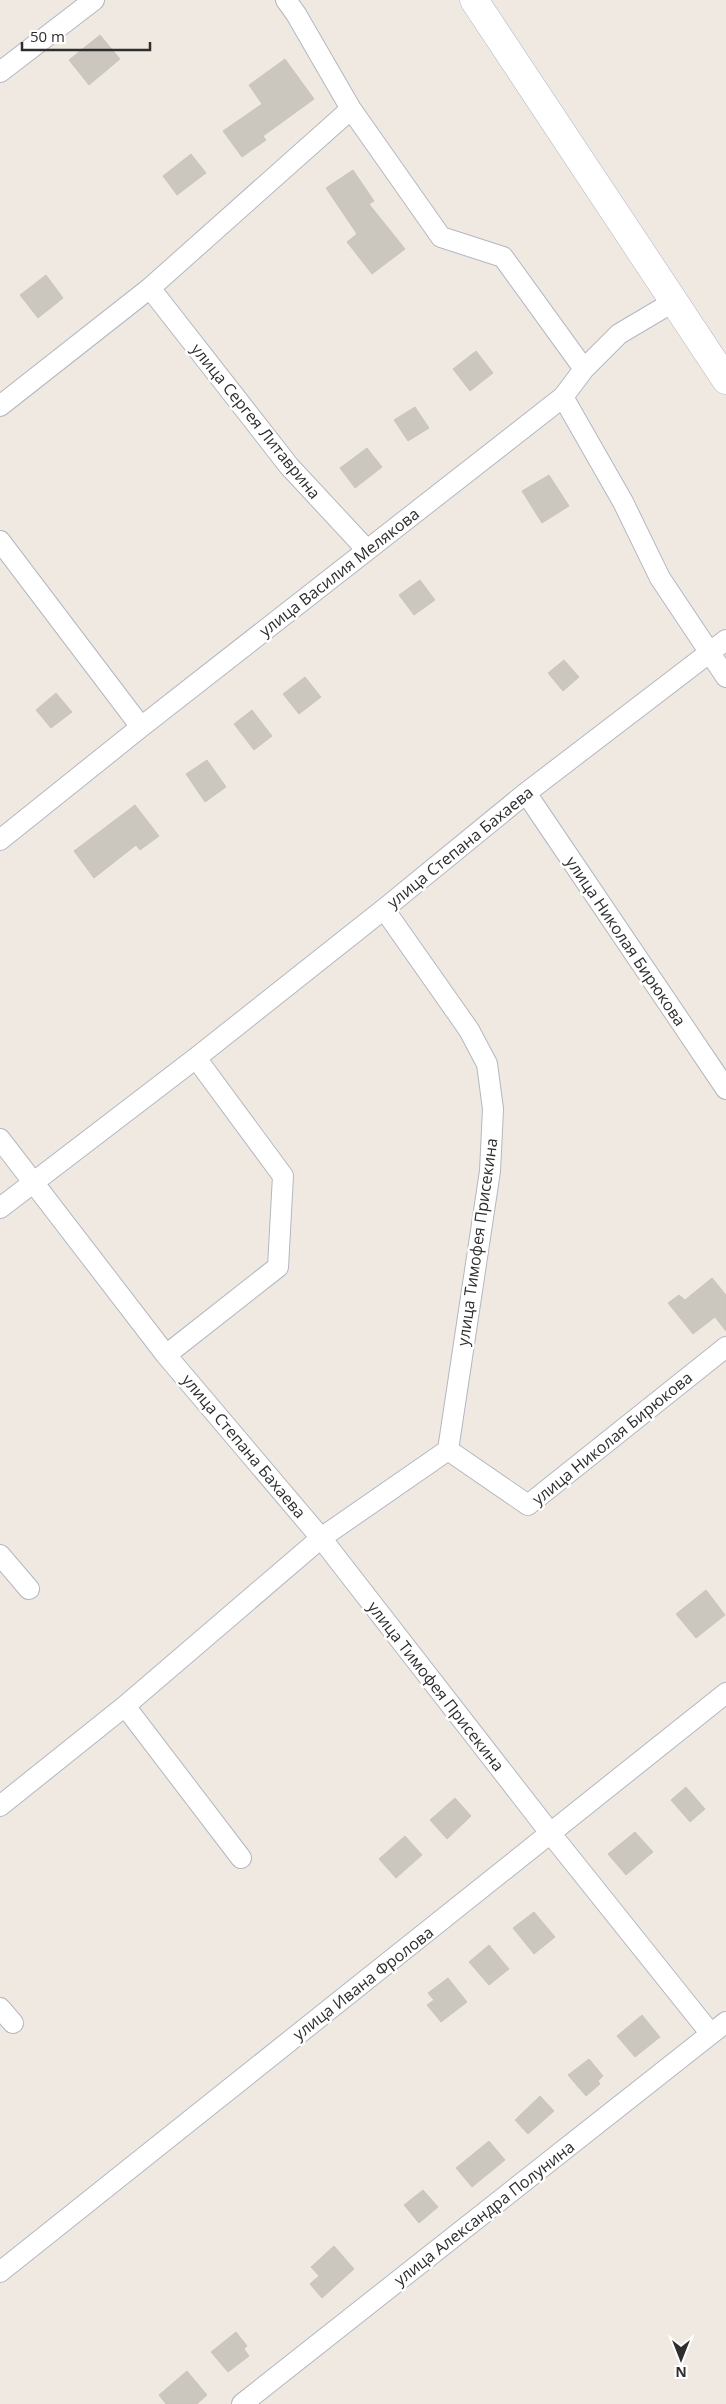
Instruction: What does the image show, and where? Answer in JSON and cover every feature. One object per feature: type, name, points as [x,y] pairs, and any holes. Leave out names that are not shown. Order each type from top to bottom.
[{"type":"main road","points":[[474,0],[726,380]]},
{"type":"street","points":[[0,72],[94,0]]},
{"type":"street","points":[[286,0],[351,108],[442,237],[503,257],[584,369]]},
{"type":"street","points":[[0,406],[150,288],[351,108]]},
{"type":"street","name":"улица Сергея Литаврина","points":[[150,288],[289,466],[367,550]]},
{"type":"street","name":"улица Василия Мелякова","points":[[0,840],[141,727],[563,397],[584,369],[619,334],[673,302]]},
{"type":"street","points":[[563,397],[623,502],[660,578],[708,654],[726,677]]},
{"type":"street","points":[[0,541],[141,727]]},
{"type":"street","name":"улица Степана Бахаева","points":[[0,1208],[196,1058],[384,909],[526,793],[726,640]]},
{"type":"street","name":"улица Николая Бирюкова","points":[[526,793],[726,1089]]},
{"type":"street","name":"улица Тимофея Присекина","points":[[384,909],[469,1030],[487,1064],[493,1108],[490,1171],[448,1450]]},
{"type":"street","points":[[166,1355],[278,1267],[283,1176],[196,1058]]},
{"type":"street","points":[[0,1139],[33,1182]]},
{"type":"street","name":"улица Степана Бахаева","points":[[33,1182],[166,1355],[321,1538]]},
{"type":"street","name":"улица Николая Бирюкова","points":[[448,1450],[528,1506],[726,1348]]},
{"type":"street","points":[[0,1806],[124,1706],[321,1538],[448,1450]]},
{"type":"street","name":"улица Тимофея Присекина","points":[[321,1538],[551,1834],[718,2028]]},
{"type":"street","points":[[0,1555],[29,1589]]},
{"type":"street","name":"улица Ивана Фролова","points":[[0,2272],[726,1694]]},
{"type":"street","points":[[124,1706],[241,1858]]},
{"type":"street","points":[[0,2008],[13,2023]]},
{"type":"street","name":"улица Александра Полунина","points":[[242,2404],[718,2028]]},
{"type":"building","points":[[100,35],[120,59],[89,85],[69,60]]},
{"type":"building","points":[[285,59],[314,99],[263,136],[266,140],[242,157],[223,131],[262,104],[249,85]]},
{"type":"building","points":[[191,154],[206,173],[177,195],[163,176]]},
{"type":"building","points":[[353,170],[374,201],[369,204],[405,249],[372,274],[347,242],[357,234],[326,188]]},
{"type":"building","points":[[46,275],[63,298],[38,318],[20,295]]},
{"type":"building","points":[[476,351],[493,373],[470,391],[453,369]]},
{"type":"building","points":[[415,407],[429,428],[408,441],[394,420]]},
{"type":"building","points":[[367,448],[382,467],[355,488],[340,468]]},
{"type":"building","points":[[549,475],[569,506],[542,523],[522,491]]},
{"type":"building","points":[[420,580],[435,600],[414,615],[399,595]]},
{"type":"building","points":[[564,660],[579,677],[563,691],[548,673]]},
{"type":"building","points":[[305,677],[321,697],[299,714],[283,694]]},
{"type":"building","points":[[56,693],[72,712],[51,728],[36,710]]},
{"type":"building","points":[[252,710],[272,736],[254,750],[234,724]]},
{"type":"building","points":[[207,760],[226,787],[205,802],[186,774]]},
{"type":"building","points":[[135,805],[159,836],[140,850],[136,845],[94,878],[74,851]]},
{"type":"building","points":[[712,1278],[726,1295],[726,1331],[715,1317],[693,1334],[668,1303],[679,1295],[685,1300]]},
{"type":"building","points":[[706,1590],[725,1615],[696,1638],[676,1614]]},
{"type":"building","points":[[686,1787],[705,1809],[690,1822],[671,1800]]},
{"type":"building","points":[[455,1798],[471,1816],[447,1839],[430,1820]]},
{"type":"building","points":[[635,1832],[653,1852],[626,1875],[608,1854]]},
{"type":"building","points":[[405,1836],[422,1855],[396,1878],[379,1859]]},
{"type":"building","points":[[534,1912],[555,1937],[534,1954],[513,1928]]},
{"type":"building","points":[[489,1945],[509,1969],[489,1985],[469,1962]]},
{"type":"building","points":[[448,1978],[467,2002],[441,2022],[427,2005],[434,2000],[428,1993]]},
{"type":"building","points":[[642,2015],[660,2037],[635,2057],[617,2036]]},
{"type":"building","points":[[589,2059],[603,2076],[598,2081],[600,2084],[586,2096],[568,2075]]},
{"type":"building","points":[[540,2096],[554,2111],[528,2134],[515,2120]]},
{"type":"building","points":[[489,2141],[505,2160],[472,2187],[456,2168]]},
{"type":"building","points":[[423,2190],[438,2207],[419,2223],[404,2205]]},
{"type":"building","points":[[334,2246],[354,2269],[322,2298],[310,2284],[319,2276],[311,2267]]},
{"type":"building","points":[[236,2332],[247,2346],[244,2349],[249,2356],[228,2372],[211,2352]]},
{"type":"building","points":[[187,2371],[207,2395],[197,2404],[166,2404],[159,2395]]}]
